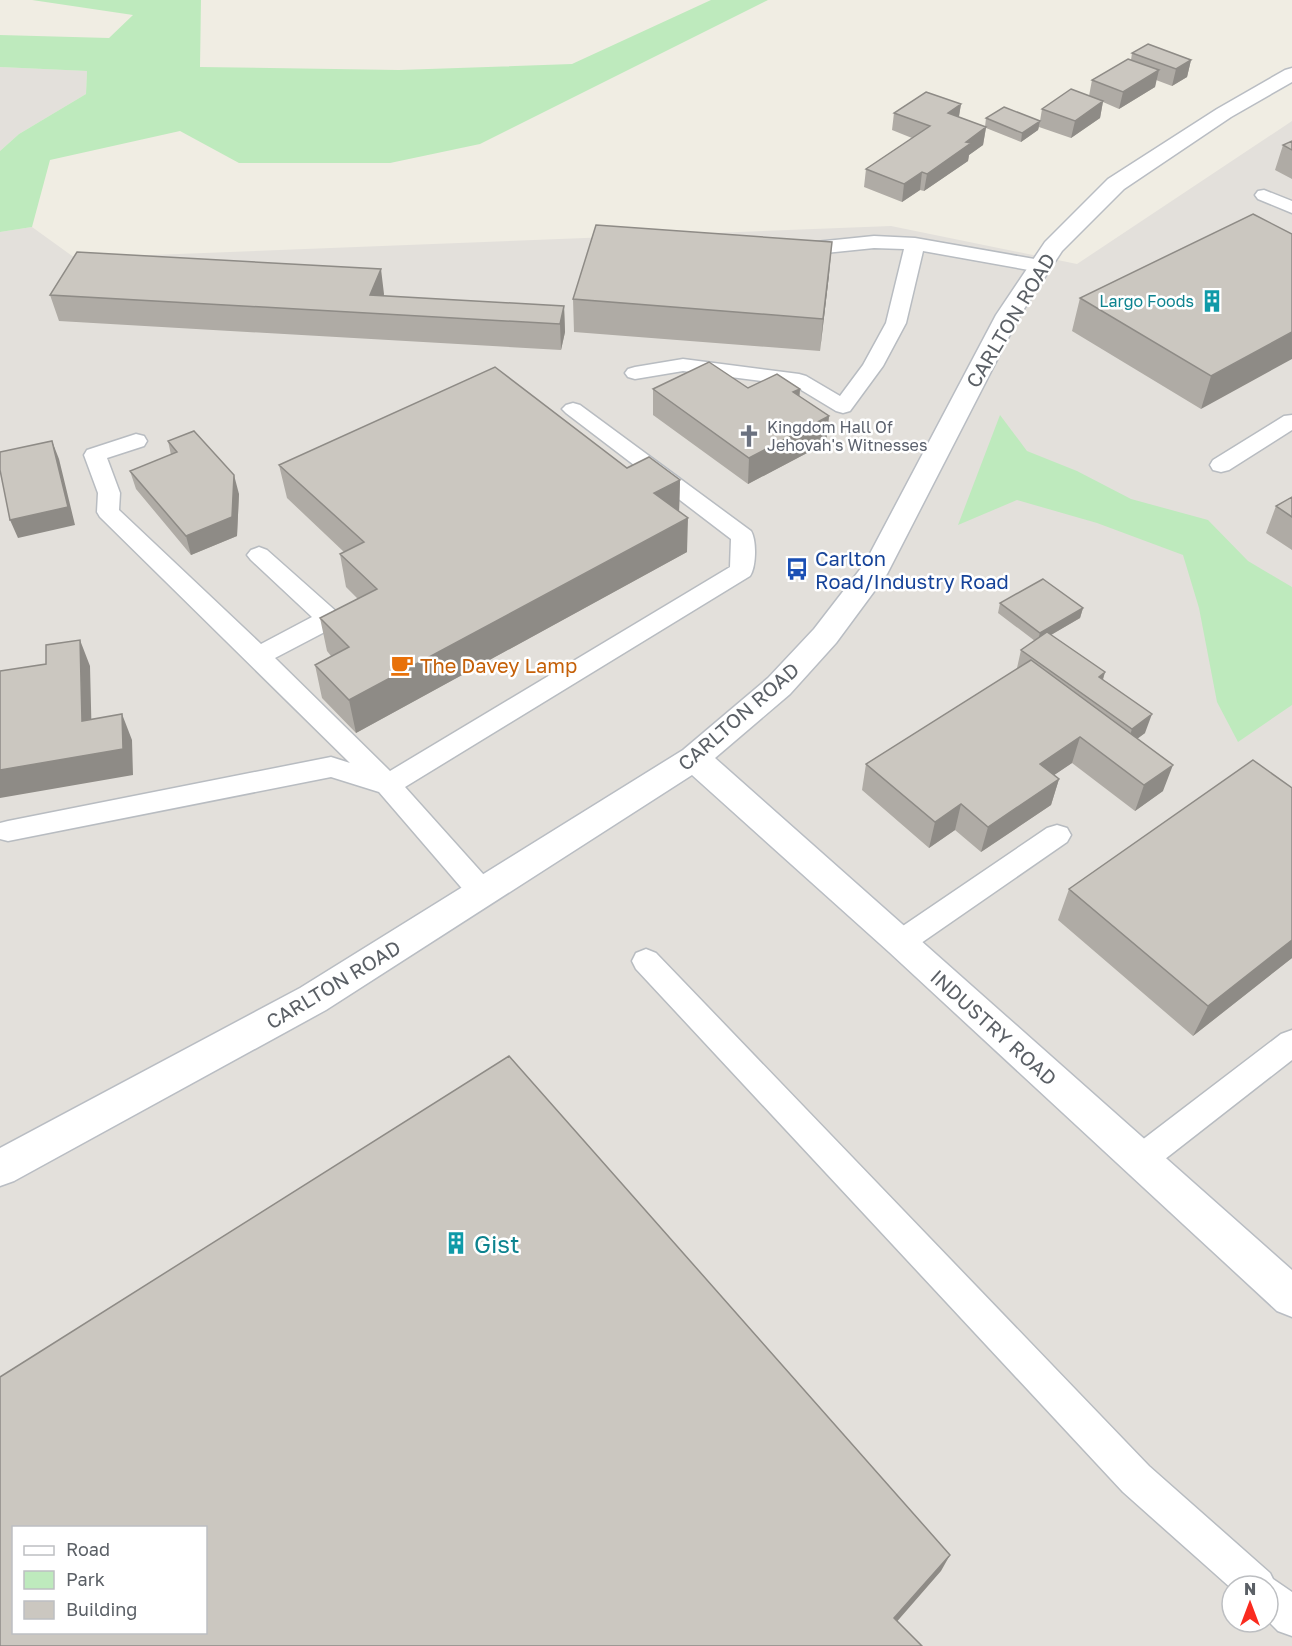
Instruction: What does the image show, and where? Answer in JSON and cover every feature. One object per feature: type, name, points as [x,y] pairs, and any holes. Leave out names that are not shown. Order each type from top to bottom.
[{"type":"main road","name":"CARLTON ROAD","points":[[0,1168],[313,999],[694,758],[779,686],[825,636],[877,567],[1008,315],[1053,247],[1116,184],[1224,113],[1292,74]]},
{"type":"main road","name":"INDUSTRY ROAD","points":[[694,758],[901,942],[1292,1297]]},
{"type":"lane","points":[[1264,195],[1292,208]]},
{"type":"lane","points":[[774,252],[874,242],[915,244],[1041,266]]},
{"type":"lane","points":[[635,373],[683,365],[799,380],[843,407],[873,366],[896,323],[915,244]]},
{"type":"lane","points":[[8,831],[331,767],[388,785],[742,571],[743,536],[573,409]]},
{"type":"lane","points":[[1221,465],[1292,421]]},
{"type":"lane","points":[[136,441],[95,455],[110,493],[108,512],[388,785],[482,892]]},
{"type":"lane","points":[[258,656],[329,619],[259,555]]},
{"type":"lane","points":[[901,942],[1057,835]]},
{"type":"lane","points":[[646,961],[1136,1479],[1243,1574]]},
{"type":"lane","points":[[1140,1160],[1292,1043]]},
{"type":"lane","points":[[1280,1606],[1292,1617]]},
{"type":"shaded area","points":[[0,67],[87,71],[86,94],[19,134],[0,151]]},
{"type":"shaded area","points":[[1292,121],[1292,1646],[0,1646],[0,232],[32,227],[75,258],[891,226],[1077,264]]},
{"type":"green space","points":[[32,0],[201,0],[200,67],[399,70],[572,64],[711,0],[768,0],[480,144],[390,163],[239,163],[180,131],[50,160],[32,227],[0,232],[0,151],[19,134],[86,94],[87,71],[0,67],[0,35],[109,38],[133,15]]},
{"type":"green space","points":[[1000,415],[1027,451],[1077,471],[1131,499],[1208,520],[1248,561],[1292,587],[1292,705],[1238,742],[1217,702],[1199,608],[1183,555],[1097,523],[1017,500],[958,525]]},
{"type":"building","points":[[1148,44],[1191,60],[1176,69],[1132,53]]},
{"type":"building","points":[[1128,59],[1159,70],[1123,92],[1092,80]]},
{"type":"building","points":[[1071,89],[1103,101],[1075,121],[1042,109]]},
{"type":"building","points":[[926,92],[961,104],[948,113],[986,127],[966,142],[971,143],[927,174],[922,172],[904,184],[866,169],[930,126],[894,113]]},
{"type":"building","points":[[1004,107],[1040,121],[1022,133],[986,118]]},
{"type":"building","points":[[1292,141],[1292,150],[1283,145]]},
{"type":"building","name":"Largo Foods","points":[[1253,214],[1292,234],[1292,332],[1211,376],[1080,298]]},
{"type":"building","points":[[596,225],[832,242],[823,319],[573,299]]},
{"type":"building","points":[[77,252],[381,269],[370,295],[564,306],[560,324],[50,295]]},
{"type":"building","points":[[709,362],[748,388],[777,374],[800,389],[793,392],[829,416],[749,458],[653,389]]},
{"type":"building","points":[[495,367],[627,468],[649,457],[680,480],[654,493],[688,518],[349,700],[315,665],[349,647],[320,618],[377,589],[340,554],[364,542],[279,465]]},
{"type":"building","points":[[194,431],[234,475],[232,517],[186,536],[130,471],[177,452],[168,441]]},
{"type":"building","points":[[52,441],[68,507],[10,520],[0,470],[0,452]]},
{"type":"building","points":[[1292,497],[1292,517],[1276,506]]},
{"type":"building","points":[[1043,579],[1083,608],[1040,633],[1000,603]]},
{"type":"building","points":[[1047,632],[1105,672],[1099,677],[1152,714],[1132,729],[1021,650]]},
{"type":"building","points":[[80,640],[82,721],[122,714],[123,749],[0,770],[0,671],[46,664],[46,645]]},
{"type":"building","points":[[1031,660],[1173,765],[1144,785],[1080,737],[1040,764],[1059,779],[988,827],[961,804],[935,822],[866,764]]},
{"type":"building","points":[[1253,760],[1292,788],[1292,940],[1208,1006],[1069,889]]},
{"type":"building","name":"Gist","points":[[509,1056],[950,1555],[894,1618],[922,1646],[0,1646],[0,1377]]},
{"type":"place","name":"Largo Foods","points":[[1212,301]]},
{"type":"place","name":"Kingdom Hall Of Jehovah's Witnesses","points":[[749,436]]},
{"type":"place","name":"Carlton Road/Industry Road","points":[[797,569]]},
{"type":"place","name":"The Davey Lamp","points":[[402,665]]},
{"type":"place","name":"Gist","points":[[456,1243]]}]
